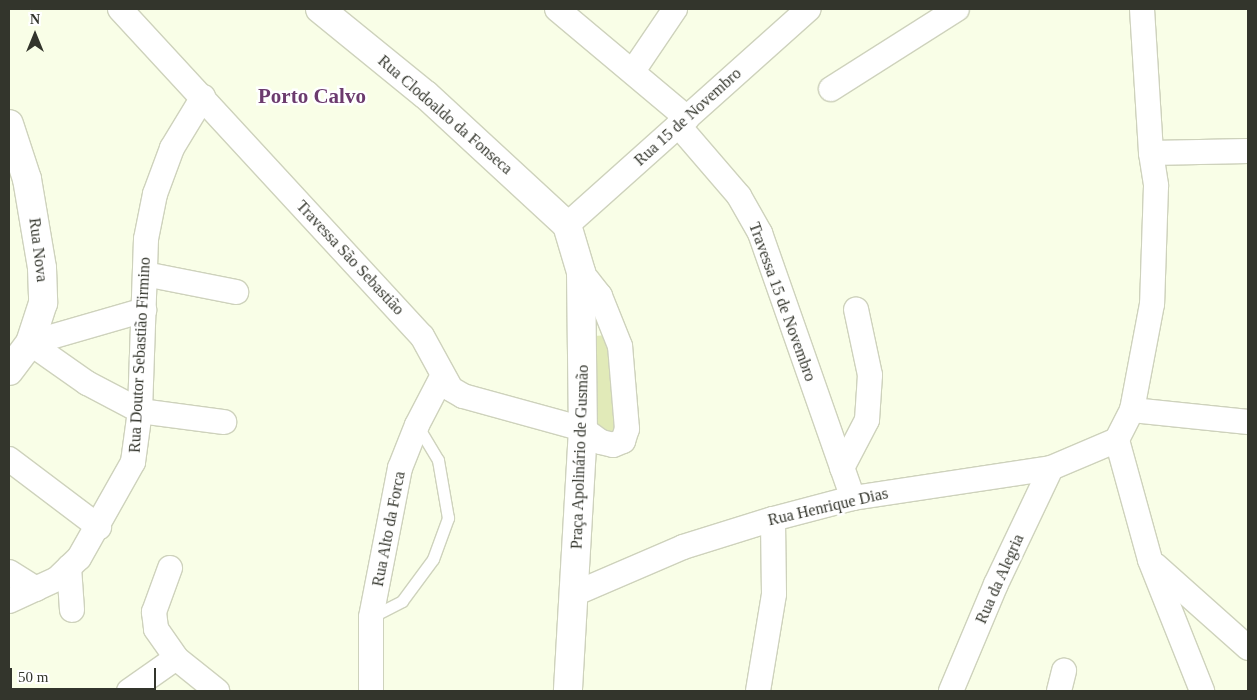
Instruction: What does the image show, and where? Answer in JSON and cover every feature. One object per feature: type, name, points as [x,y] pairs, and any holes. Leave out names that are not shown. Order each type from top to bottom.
[{"type":"street","name":"Travessa São Sebastião","points":[[120,9],[422,336],[451,389],[463,396],[583,429],[601,442],[613,444],[623,441],[627,429],[620,346],[600,296],[581,272]]},
{"type":"street","name":"Rua Clodoaldo da Fonseca","points":[[320,9],[426,95],[567,225]]},
{"type":"street","name":"Travessa 15 de Novembro","points":[[557,9],[633,71],[683,122],[739,196],[760,234],[853,498]]},
{"type":"street","points":[[633,71],[675,9]]},
{"type":"street","name":"Rua 15 de Novembro","points":[[567,225],[808,9]]},
{"type":"street","points":[[832,89],[957,9]]},
{"type":"street","points":[[1142,9],[1151,153],[1156,186],[1152,304],[1132,410],[1116,440],[1150,560],[1202,691]]},
{"type":"street","name":"Rua Doutor Sebastião Firmino","points":[[9,601],[57,579],[69,567],[99,527],[133,462],[140,411],[146,239],[156,194],[172,148],[203,97]]},
{"type":"street","name":"Rua Nova","points":[[9,124],[27,179],[42,268],[43,303],[30,343],[9,371]]},
{"type":"street","points":[[1151,153],[1248,151]]},
{"type":"street","name":"Praça Apolinário de Gusmão","points":[[567,225],[581,272],[583,429],[568,691]]},
{"type":"street","points":[[146,274],[236,292]]},
{"type":"street","points":[[30,343],[144,310]]},
{"type":"street","points":[[842,468],[867,420],[870,375],[856,310]]},
{"type":"street","points":[[30,343],[87,383],[140,411],[224,422]]},
{"type":"street","name":"Rua Alto da Forca","points":[[371,691],[372,617],[400,468],[417,425],[443,375]]},
{"type":"street","points":[[1132,410],[1248,422]]},
{"type":"street","name":"Rua Henrique Dias","points":[[574,594],[683,548],[773,519],[853,498],[1051,468],[1116,440]]},
{"type":"street","points":[[9,459],[99,527]]},
{"type":"street","name":"Rua da Alegria","points":[[952,691],[996,584],[1051,468]]},
{"type":"street","points":[[758,691],[774,594],[773,519]]},
{"type":"street","points":[[1150,560],[1248,648]]},
{"type":"street","points":[[69,567],[72,610]]},
{"type":"street","points":[[170,568],[154,612],[156,629],[176,658],[216,691]]},
{"type":"street","points":[[9,572],[36,589]]},
{"type":"street","points":[[128,691],[176,658]]},
{"type":"lane","points":[[372,617],[402,601],[433,559],[448,518],[438,460],[417,425]]},
{"type":"green space","points":[[612,335],[620,433],[595,432],[593,336]]},
{"type":"district","name":"Porto Calvo","points":[[312,96]]}]
